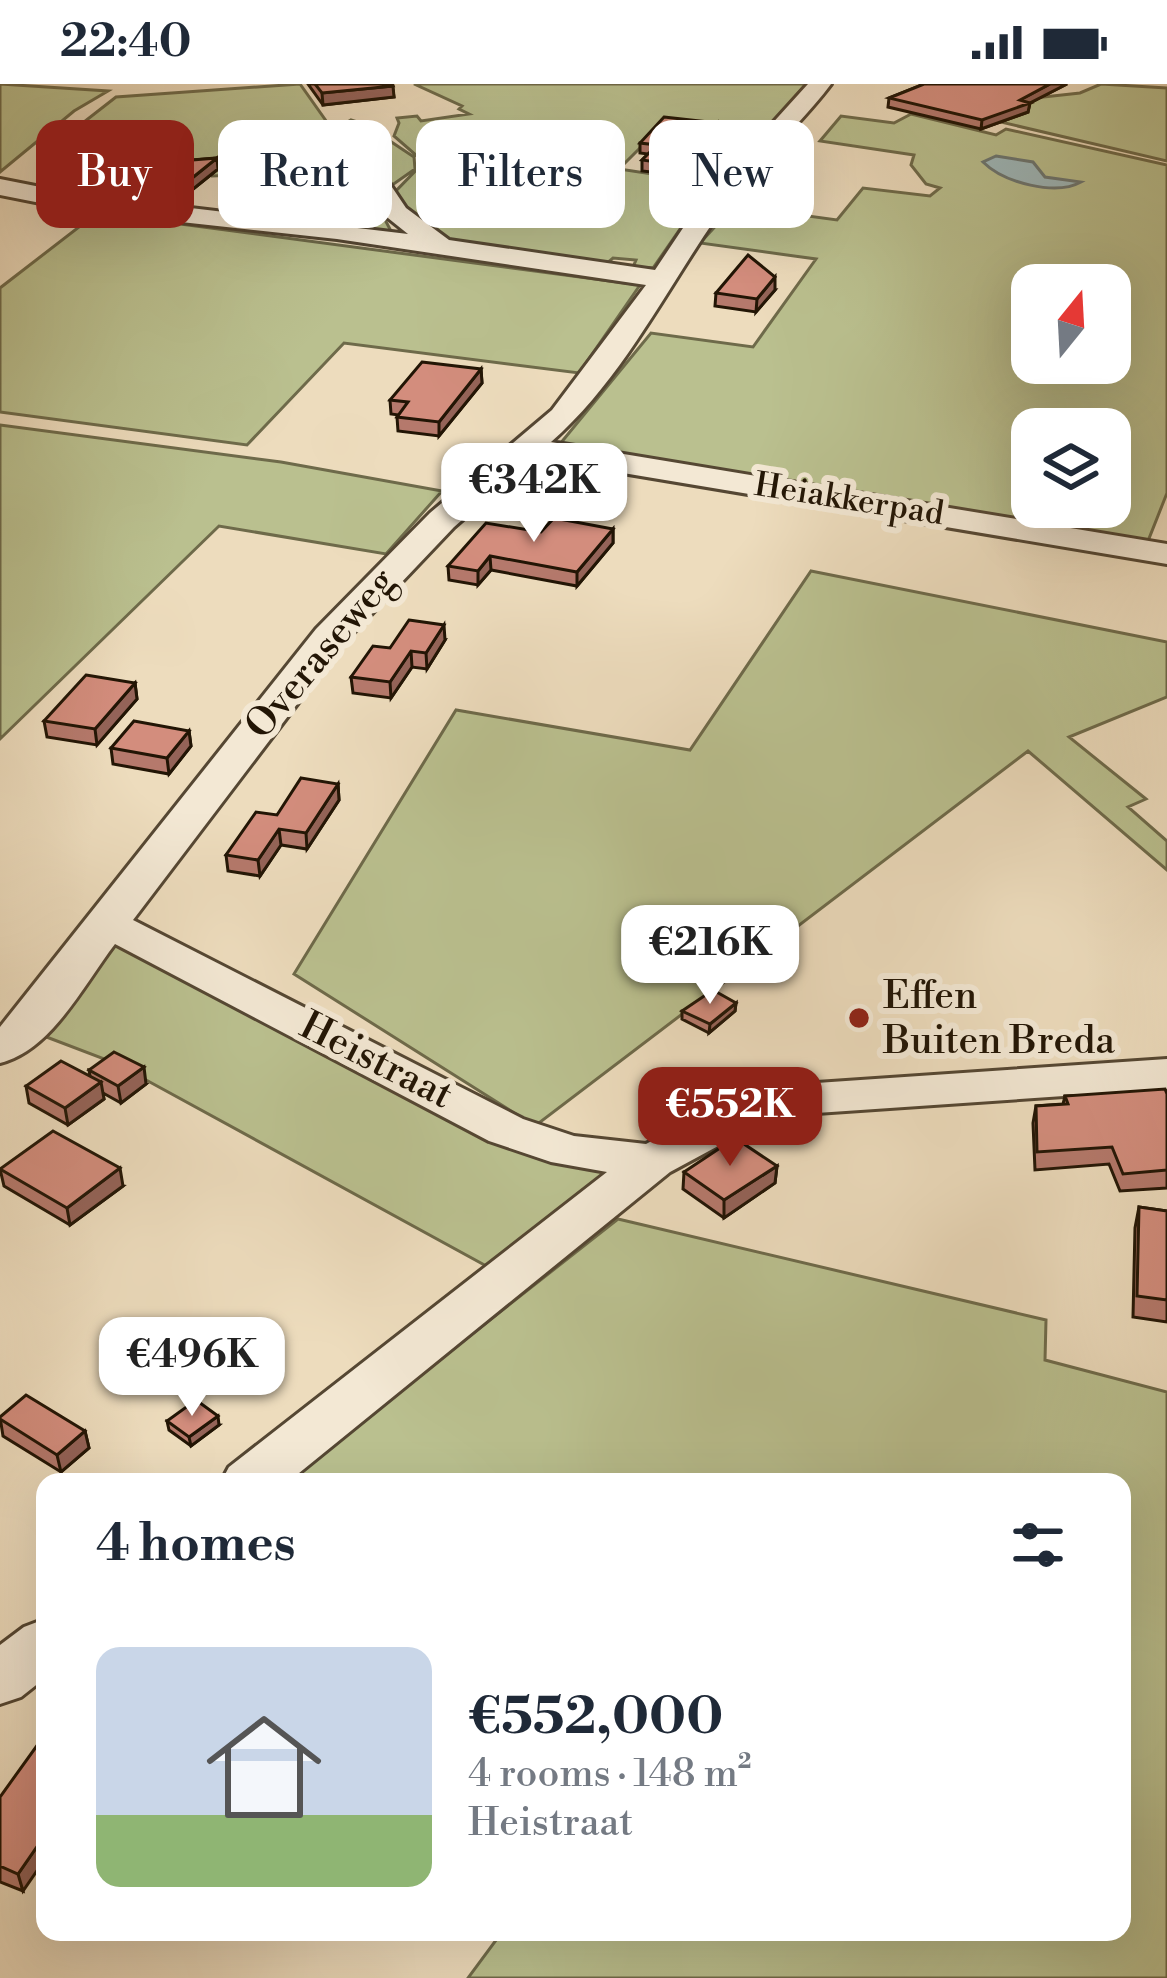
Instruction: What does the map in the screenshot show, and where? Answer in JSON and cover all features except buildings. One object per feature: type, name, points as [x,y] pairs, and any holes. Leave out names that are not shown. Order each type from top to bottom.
[{"type":"street","name":"Overaseweg","points":[[0,1049],[26,1030],[271,710],[370,590],[562,416],[708,208],[820,84]]},
{"type":"street","points":[[0,188],[81,203],[441,246],[662,279]]},
{"type":"street","points":[[392,205],[441,246]]},
{"type":"street","name":"Heiakkerpad","points":[[530,448],[1167,554]]},
{"type":"street","name":"Heistraat","points":[[108,924],[459,1102],[502,1132],[584,1155],[653,1161]]},
{"type":"street","points":[[260,1473],[653,1161],[742,1113],[802,1099],[1167,1074]]},
{"type":"street","points":[[0,1679],[36,1651]]},
{"type":"green space","points":[[0,84],[108,91],[63,120],[36,120],[36,142],[0,172]]},
{"type":"green space","points":[[300,84],[325,120],[218,120],[218,176],[212,176],[209,170],[194,169],[194,120],[86,120],[116,97]]},
{"type":"green space","points":[[414,84],[806,84],[775,120],[649,120],[649,139],[625,163],[625,120],[428,120],[469,114],[459,109],[462,106]]},
{"type":"green space","points":[[1101,84],[1167,88],[1167,161],[941,108],[1080,93]]},
{"type":"green space","points":[[911,114],[996,135],[1006,129],[1167,165],[1167,493],[1146,546],[1035,528],[1131,528],[1131,408],[1011,408],[1011,524],[555,450],[651,333],[753,347],[816,259],[700,243],[714,228],[814,228],[814,217],[837,220],[863,188],[930,196],[940,188],[926,184],[911,165],[914,155],[820,141],[841,116],[894,123]]},
{"type":"green space","points":[[417,116],[416,155],[394,136],[397,118]]},
{"type":"green space","points":[[392,142],[414,157],[415,169],[392,185]]},
{"type":"green space","points":[[416,170],[416,225],[414,224],[393,194]]},
{"type":"green space","points":[[625,170],[649,174],[649,228],[681,228],[653,268],[633,267],[636,260],[613,258],[605,265],[455,245],[422,228],[625,228]]},
{"type":"green space","points":[[194,226],[640,285],[579,373],[344,343],[247,445],[0,412],[0,288],[78,228]]},
{"type":"green space","points":[[347,228],[389,228],[392,233]]},
{"type":"green space","points":[[0,425],[281,462],[442,491],[386,554],[219,526],[0,739]]},
{"type":"green space","points":[[811,571],[1167,642],[1167,697],[1069,737],[1146,799],[1128,807],[1167,841],[1167,870],[1028,751],[535,1126],[294,974],[456,710],[690,750]]},
{"type":"green space","points":[[113,941],[248,1013],[637,1166],[490,1268],[115,1063],[36,1033]]},
{"type":"green space","points":[[618,1219],[1046,1320],[1045,1360],[1167,1392],[1167,1978],[468,1978],[495,1941],[1131,1941],[1131,1473],[295,1473]]},
{"type":"water","points":[[996,156],[1033,162],[1045,177],[1081,182],[1058,188],[1017,181],[983,162]]},
{"type":"place","name":"Effen Buiten Breda","points":[[859,1018]]}]
